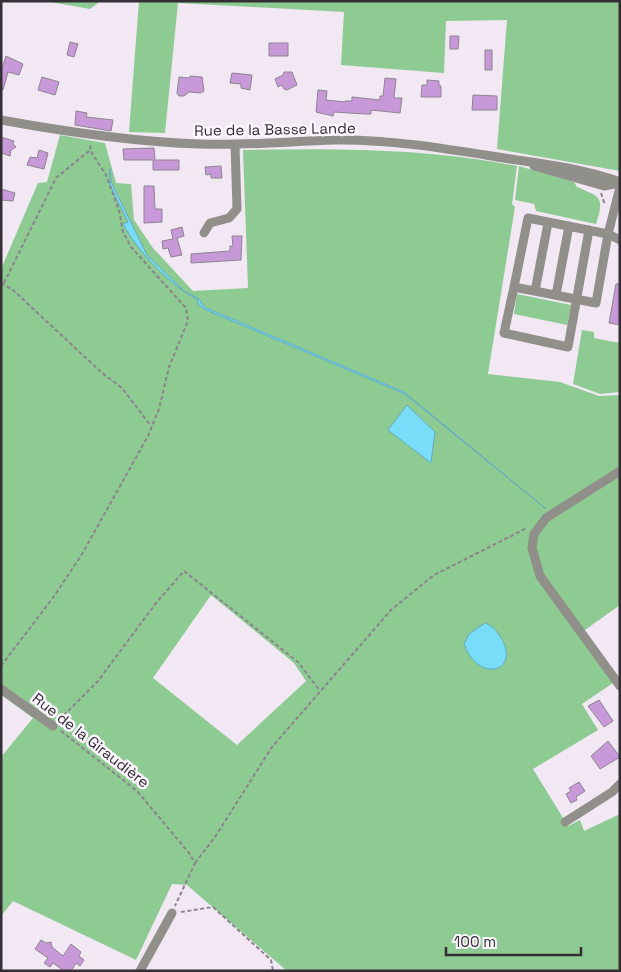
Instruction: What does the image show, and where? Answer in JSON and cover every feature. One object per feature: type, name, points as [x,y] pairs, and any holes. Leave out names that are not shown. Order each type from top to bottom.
[{"type":"street","name":"Rue de la Basse Lande","points":[[1,120],[128,140],[235,145],[336,140],[369,141],[476,152],[519,160],[585,182],[604,186],[620,183]]},
{"type":"street","points":[[204,233],[210,223],[229,218],[237,209],[235,145]]},
{"type":"street","points":[[514,287],[596,303],[608,234],[620,187]]},
{"type":"street","points":[[589,230],[568,347],[504,333],[528,218],[569,226],[589,230],[608,234],[620,240]]},
{"type":"street","points":[[535,291],[548,222]]},
{"type":"street","points":[[556,294],[569,226]]},
{"type":"street","points":[[620,471],[546,518],[534,534],[532,548],[540,576],[620,686]]},
{"type":"street","name":"Rue de la Giraudière","points":[[1,689],[53,726]]},
{"type":"street","points":[[565,822],[612,792],[620,784]]},
{"type":"street","points":[[140,971],[174,913]]},
{"type":"path","points":[[93,135],[90,150],[56,178],[3,283],[101,372],[122,388],[151,426]]},
{"type":"path","points":[[1,666],[55,595],[82,554],[148,436],[159,409],[169,367],[188,321],[186,308],[131,247],[122,232],[119,210],[106,174],[90,150]]},
{"type":"path","points":[[174,913],[196,863],[272,747],[320,691],[351,659],[391,610],[434,575],[532,525]]},
{"type":"path","points":[[53,726],[98,680],[156,603],[184,571],[298,662],[320,691]]},
{"type":"path","name":"Rue de la Giraudière","points":[[53,726],[137,791],[196,863]]},
{"type":"path","points":[[174,913],[213,907],[271,960],[273,971]]},
{"type":"green space","points":[[45,1],[101,1],[90,9]]},
{"type":"green space","points":[[139,1],[620,1],[620,171],[497,149],[507,20],[446,21],[444,73],[341,65],[344,12],[178,3],[165,133],[129,132]]},
{"type":"green space","points":[[60,135],[105,143],[116,183],[131,184],[134,220],[153,248],[193,291],[248,288],[243,150],[346,149],[415,152],[517,166],[512,204],[515,207],[488,374],[560,382],[599,396],[620,395],[620,605],[578,635],[613,683],[582,704],[598,730],[533,769],[568,826],[580,820],[584,831],[620,814],[620,971],[287,971],[187,885],[172,884],[136,960],[13,901],[1,916],[1,757],[33,718],[1,695],[1,269],[38,183],[47,182]],"holes":[[[211,595],[294,663],[306,681],[237,745],[153,678]]]},
{"type":"green space","points":[[519,166],[574,182],[577,187],[595,196],[600,203],[596,224],[536,211],[534,204],[515,200]]},
{"type":"green space","points":[[517,294],[571,305],[567,325],[514,314]]},
{"type":"green space","points":[[582,330],[594,332],[594,338],[620,343],[620,392],[600,394],[573,384]]},
{"type":"water","points":[[110,169],[111,182],[147,255],[184,291],[199,299],[204,307],[404,392],[546,509],[405,394],[204,309],[198,304],[198,300],[187,294],[166,277],[129,235],[123,224],[128,222],[110,185]]},
{"type":"water","points":[[407,405],[435,432],[431,463],[388,430]]},
{"type":"water","points":[[485,623],[496,631],[505,647],[506,657],[503,664],[496,668],[488,669],[479,665],[471,657],[464,644],[469,634]]},
{"type":"building","points":[[450,36],[459,36],[458,49],[450,49]]},
{"type":"building","points":[[70,42],[78,44],[74,57],[67,55]]},
{"type":"building","points":[[269,43],[288,43],[288,56],[269,56]]},
{"type":"building","points":[[485,50],[492,50],[492,70],[485,70]]},
{"type":"building","points":[[6,56],[23,64],[19,75],[8,72],[3,90],[1,89],[1,72]]},
{"type":"building","points":[[284,72],[292,72],[297,85],[287,90],[282,85],[278,87],[275,79],[283,75]]},
{"type":"building","points":[[232,73],[252,75],[250,90],[241,88],[241,84],[230,83]]},
{"type":"building","points":[[190,76],[202,77],[204,91],[201,93],[189,92],[184,96],[179,96],[177,93],[179,77],[190,78]]},
{"type":"building","points":[[42,77],[59,82],[55,95],[38,90]]},
{"type":"building","points":[[385,78],[396,79],[394,98],[402,98],[400,113],[371,110],[371,114],[334,112],[333,116],[316,112],[318,90],[327,91],[326,100],[345,102],[352,101],[352,97],[380,100],[380,96],[383,96]]},
{"type":"building","points":[[427,80],[439,81],[441,97],[421,97],[422,85],[427,85]]},
{"type":"building","points":[[473,95],[497,96],[497,110],[472,110]]},
{"type":"building","points":[[76,111],[87,113],[86,117],[113,120],[111,131],[75,125]]},
{"type":"building","points":[[1,137],[14,141],[13,144],[16,147],[11,150],[10,156],[1,153]]},
{"type":"building","points":[[154,148],[155,160],[179,160],[179,170],[153,170],[153,160],[124,160],[123,149]]},
{"type":"building","points":[[39,150],[48,153],[44,169],[27,165],[30,157],[37,158]]},
{"type":"building","points":[[221,166],[222,178],[211,178],[211,174],[206,175],[205,167]]},
{"type":"building","points":[[144,186],[154,186],[155,209],[162,209],[162,222],[144,223]]},
{"type":"building","points":[[1,189],[15,193],[13,201],[1,200]]},
{"type":"building","points":[[182,227],[184,236],[177,238],[182,255],[171,257],[168,248],[163,249],[162,241],[173,239],[171,230]]},
{"type":"building","points":[[232,236],[242,236],[241,260],[191,263],[191,254],[230,251],[230,246],[233,246]]},
{"type":"building","points":[[616,284],[620,284],[620,325],[609,323]]},
{"type":"building","points":[[599,700],[613,721],[604,727],[588,706]]},
{"type":"building","points":[[608,741],[620,757],[600,769],[591,756]]},
{"type":"building","points":[[579,782],[585,791],[576,797],[577,800],[571,803],[566,794],[571,791],[569,788]]},
{"type":"building","points":[[41,940],[46,943],[51,942],[52,947],[63,956],[71,944],[81,952],[79,956],[84,960],[80,966],[76,963],[71,971],[64,971],[53,963],[50,967],[44,963],[48,958],[35,949]]}]
